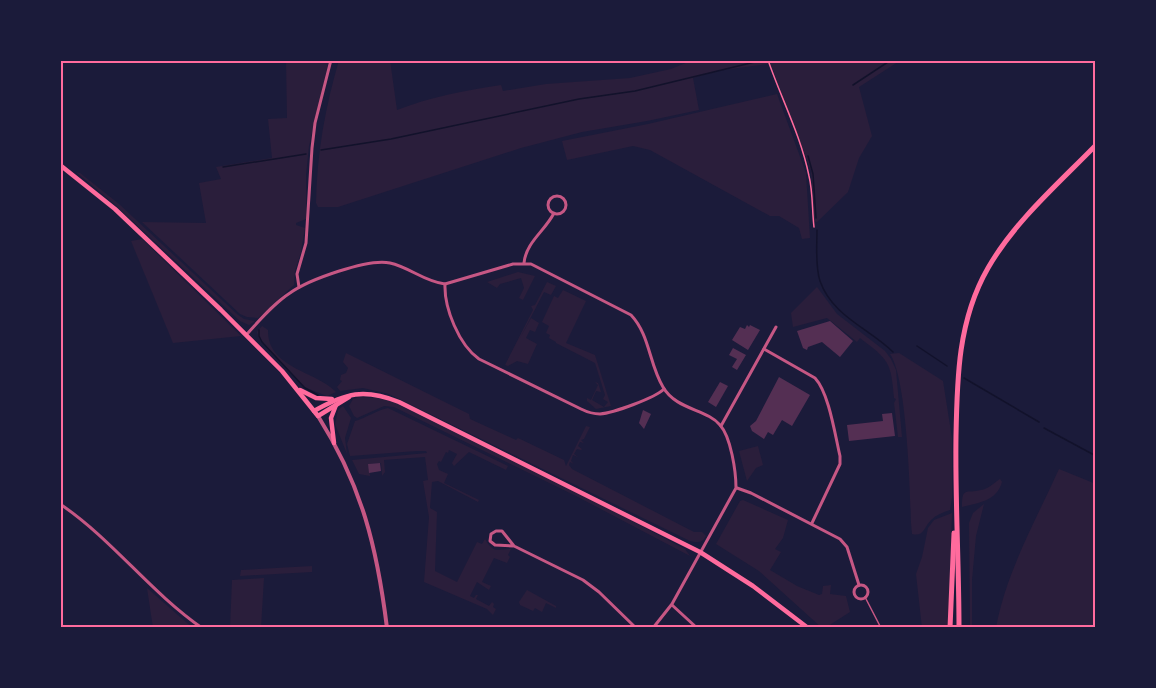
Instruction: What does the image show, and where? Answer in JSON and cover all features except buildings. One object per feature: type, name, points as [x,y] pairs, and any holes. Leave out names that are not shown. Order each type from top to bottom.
[{"type":"main road","points":[[959,628],[956,516],[958,369],[966,322],[987,269],[1007,239],[1096,145]]},
{"type":"main road","points":[[60,165],[115,209],[246,335],[298,389],[318,416],[354,394]]},
{"type":"main road","points":[[298,389],[320,399],[354,394],[381,395],[399,402],[700,552],[753,586],[808,628]]},
{"type":"main road","points":[[314,411],[343,396]]},
{"type":"main road","points":[[334,443],[331,418],[336,405]]},
{"type":"main road","points":[[950,628],[952,557],[956,516]]},
{"type":"street","points":[[299,287],[297,274],[308,232],[312,148],[321,97],[331,60]]},
{"type":"street","points":[[560,197],[564,200],[565,208],[562,212],[554,213],[549,209],[550,200],[560,197]]},
{"type":"street","points":[[524,263],[528,246],[544,230],[554,213]]},
{"type":"street","points":[[246,335],[280,300],[299,287],[345,270],[381,261],[394,264],[434,282],[445,284],[513,264],[524,263],[545,270],[631,315],[644,334],[664,389],[677,402],[722,426],[729,446],[736,488],[672,604],[653,628]]},
{"type":"street","points":[[445,284],[446,295],[458,333],[468,350],[479,359],[581,409],[591,413],[606,413],[656,396],[664,389]]},
{"type":"street","points":[[722,426],[776,327]]},
{"type":"street","points":[[764,350],[814,378],[820,385],[826,402],[840,462],[812,523]]},
{"type":"street","points":[[318,416],[334,443],[368,520],[381,582],[387,628]]},
{"type":"street","points":[[736,488],[751,493],[842,540],[847,547],[860,585]]},
{"type":"street","points":[[60,504],[79,517],[202,628]]},
{"type":"street","points":[[514,546],[502,531],[491,534],[490,541],[495,545],[514,546],[592,586],[636,628]]},
{"type":"street","points":[[864,585],[868,589],[866,597],[859,598],[854,595],[855,588],[864,585]]},
{"type":"street","points":[[672,604],[697,628]]},
{"type":"lane","points":[[866,597],[881,628]]},
{"type":"path","points":[[768,60],[810,176],[814,227]]},
{"type":"shaded area","points":[[286,60],[329,60],[309,146],[306,175],[306,219],[296,223],[305,228],[294,285],[258,318],[247,317],[240,314],[142,222],[206,223],[199,183],[221,179],[216,167],[272,158],[268,119],[287,118]]},
{"type":"shaded area","points":[[339,60],[390,60],[397,110],[435,98],[488,87],[501,85],[503,91],[546,84],[630,78],[671,69],[693,60],[766,60],[768,64],[716,71],[693,78],[699,110],[582,132],[521,148],[338,207],[318,207],[316,203],[320,148]]},
{"type":"shaded area","points":[[769,60],[901,60],[859,87],[872,136],[859,158],[848,192],[817,222],[814,221],[811,171]]},
{"type":"shaded area","points":[[777,94],[806,173],[810,238],[802,239],[799,228],[779,216],[770,216],[650,150],[633,146],[567,160],[562,141]]},
{"type":"shaded area","points":[[76,172],[119,204],[238,315],[255,321],[249,325],[240,321],[114,204]]},
{"type":"shaded area","points":[[142,239],[241,336],[173,343],[131,241]]},
{"type":"shaded area","points":[[518,272],[535,276],[523,300],[519,298],[524,288],[521,278],[500,284],[497,288],[487,282]]},
{"type":"shaded area","points":[[547,282],[556,286],[551,295],[544,292],[519,340],[531,318],[539,323],[535,332],[530,330],[526,338],[537,344],[528,364],[517,361],[508,366],[505,365],[533,310],[531,306],[535,305]]},
{"type":"shaded area","points":[[817,287],[837,314],[885,351],[891,359],[896,370],[902,437],[898,437],[892,377],[883,357],[860,338],[857,342],[827,318],[793,327],[791,313]]},
{"type":"shaded area","points":[[563,290],[586,301],[566,343],[595,355],[611,406],[596,409],[587,401],[587,398],[591,400],[598,385],[595,382],[598,383],[601,392],[596,391],[592,400],[604,407],[608,402],[603,399],[605,395],[595,363],[556,343],[546,333],[549,326],[542,322],[554,296],[558,298]]},
{"type":"shaded area","points":[[262,326],[268,330],[270,343],[275,353],[284,361],[336,392],[327,396],[304,387],[260,340],[257,332]]},
{"type":"shaded area","points":[[346,353],[469,414],[470,419],[564,460],[566,466],[586,426],[590,427],[584,439],[581,440],[584,443],[580,442],[578,446],[582,449],[577,449],[574,454],[578,457],[573,455],[571,461],[574,464],[570,462],[572,469],[706,536],[700,542],[690,541],[389,394],[363,388],[340,391],[337,387],[342,381],[340,380],[341,375],[346,373],[348,368],[343,362]]},
{"type":"shaded area","points":[[899,353],[943,381],[952,438],[950,510],[935,517],[921,533],[916,535],[912,534],[904,409],[896,367],[890,354]]},
{"type":"shaded area","points":[[360,397],[391,401],[581,494],[685,549],[690,556],[576,496],[394,407],[384,406],[357,418],[349,406],[353,399]]},
{"type":"shaded area","points":[[343,406],[351,418],[345,438],[347,454],[335,424],[338,410]]},
{"type":"shaded area","points":[[388,408],[508,466],[506,470],[469,452],[454,466],[452,463],[457,454],[449,450],[448,453],[446,452],[441,462],[437,464],[439,470],[448,474],[444,483],[479,500],[478,502],[438,481],[432,482],[430,508],[437,512],[435,571],[457,582],[477,542],[482,544],[485,539],[493,549],[511,549],[507,563],[494,558],[482,582],[491,586],[489,590],[477,582],[470,596],[474,598],[478,595],[476,599],[489,606],[492,602],[496,609],[493,615],[487,609],[424,582],[429,517],[423,481],[428,480],[425,457],[384,460],[385,472],[382,476],[381,463],[369,464],[370,476],[359,474],[352,460],[427,453],[417,451],[350,456],[347,444],[355,421]]},
{"type":"shaded area","points":[[758,446],[763,465],[756,468],[747,481],[739,451]]},
{"type":"shaded area","points":[[1059,469],[1096,484],[1096,628],[996,628],[1014,567]]},
{"type":"shaded area","points":[[1000,479],[1002,482],[1000,488],[991,497],[962,507],[964,493],[986,488]]},
{"type":"shaded area","points":[[743,500],[788,520],[783,538],[775,549],[781,552],[770,570],[797,586],[819,595],[822,594],[823,586],[831,585],[830,594],[846,596],[850,612],[822,628],[759,571],[716,544],[740,501]]},
{"type":"shaded area","points":[[984,504],[976,536],[972,580],[972,628],[970,628],[969,523],[973,513]]},
{"type":"shaded area","points":[[952,513],[948,628],[922,628],[916,574],[928,528],[934,520]]},
{"type":"shaded area","points":[[312,566],[312,572],[240,576],[241,570]]},
{"type":"shaded area","points":[[264,578],[261,628],[230,628],[232,580]]},
{"type":"shaded area","points":[[147,588],[187,623],[193,628],[153,628]]},
{"type":"shaded area","points":[[527,590],[556,608],[546,603],[542,612],[520,605],[519,602]]},
{"type":"waterway","points":[[321,150],[391,139],[579,99],[635,91],[763,60]]},
{"type":"waterway","points":[[853,85],[891,60]]},
{"type":"waterway","points":[[223,167],[306,154]]},
{"type":"waterway","points":[[808,156],[813,174],[816,218]]},
{"type":"waterway","points":[[817,230],[817,269],[826,293],[842,313],[893,352]]},
{"type":"waterway","points":[[259,330],[262,342],[305,388],[318,395]]},
{"type":"waterway","points":[[917,346],[947,366]]},
{"type":"waterway","points":[[964,378],[1039,422]]},
{"type":"waterway","points":[[1044,428],[1096,456]]}]
